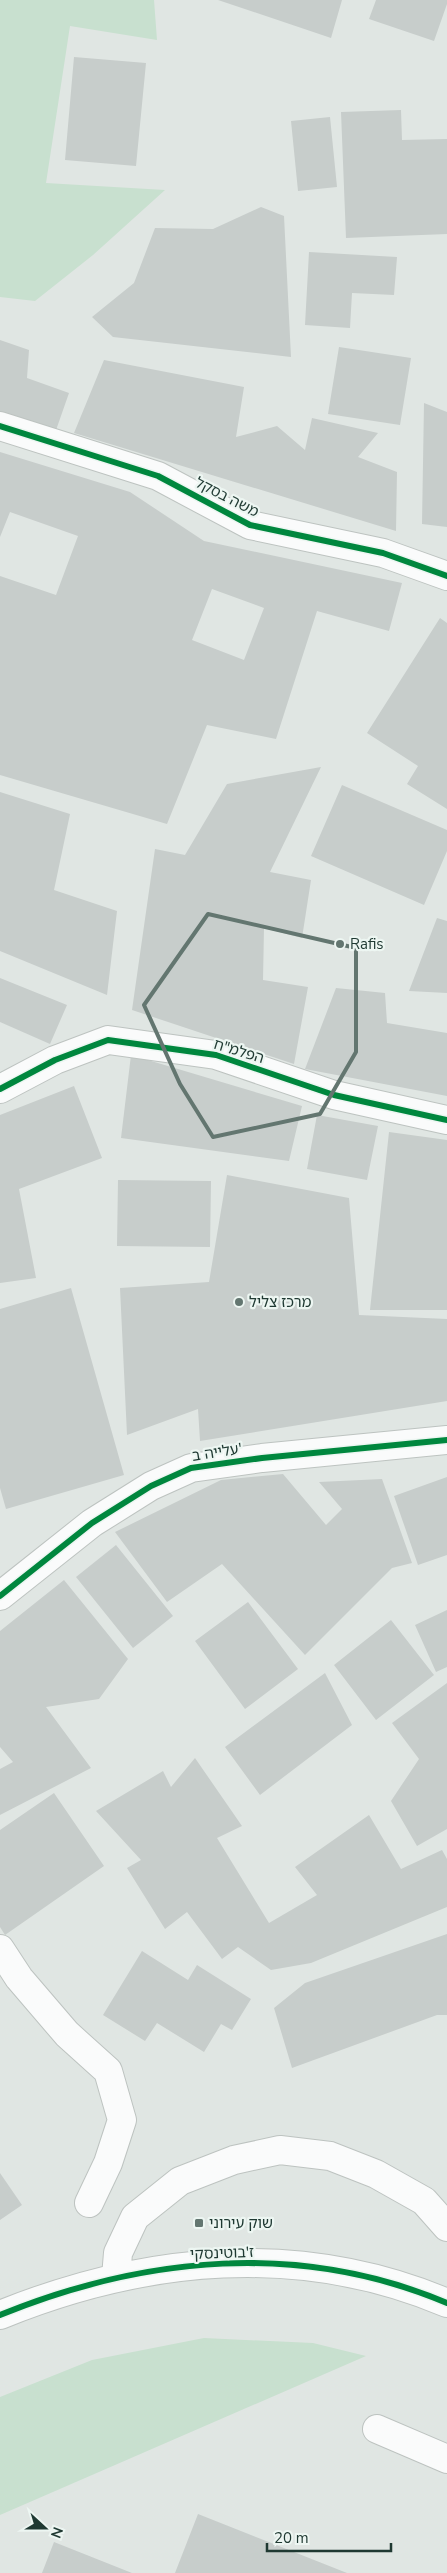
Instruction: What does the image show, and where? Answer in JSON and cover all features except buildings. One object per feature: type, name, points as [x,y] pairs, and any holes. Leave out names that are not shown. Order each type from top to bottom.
[{"type":"street","name":"משה בסקל","points":[[0,426],[158,476],[250,525],[382,553],[447,576]]},
{"type":"street","name":"הפלמ\"ח","points":[[0,1089],[55,1060],[108,1040],[216,1055],[334,1094],[439,1119]]},
{"type":"street","name":"עלייה ב'","points":[[0,1596],[92,1523],[151,1486],[191,1468],[262,1458],[447,1440]]},
{"type":"street","points":[[0,1948],[19,1978],[67,2034],[108,2071],[122,2120],[108,2164],[89,2203]]},
{"type":"street","points":[[116,2277],[118,2253],[135,2217],[180,2181],[234,2160],[280,2150],[330,2156],[376,2174],[424,2201],[447,2227]]},
{"type":"street","name":"ז'בוטינסקי","points":[[0,2315],[42,2298],[116,2277],[211,2263],[300,2264],[365,2276],[447,2303]]},
{"type":"street","points":[[377,2429],[447,2459]]},
{"type":"highlighted area","points":[[208,914],[356,948],[356,1052],[320,1114],[213,1137],[180,1084],[144,1005]]},
{"type":"green space","points":[[0,0],[154,0],[157,40],[70,26],[46,183],[165,190],[93,255],[35,301],[0,297]]},
{"type":"green space","points":[[204,2338],[313,2343],[366,2356],[0,2515],[0,2397],[92,2360]]},
{"type":"cycle path","points":[[0,426],[158,476],[250,525],[383,553],[447,576]]},
{"type":"cycle path","points":[[0,1089],[55,1060],[108,1040],[216,1055],[334,1095],[447,1120]]},
{"type":"cycle path","points":[[0,1596],[92,1523],[151,1486],[191,1468],[262,1458],[447,1440]]},
{"type":"cycle path","points":[[0,2315],[55,2295],[110,2280],[166,2269],[223,2264],[279,2264],[336,2270],[392,2283],[447,2303]]},
{"type":"place","name":"Rafis","points":[[340,944]]},
{"type":"place","name":"מרכז צליל","points":[[239,1302]]},
{"type":"place","name":"שוק עירוני","points":[[199,2223]]}]
